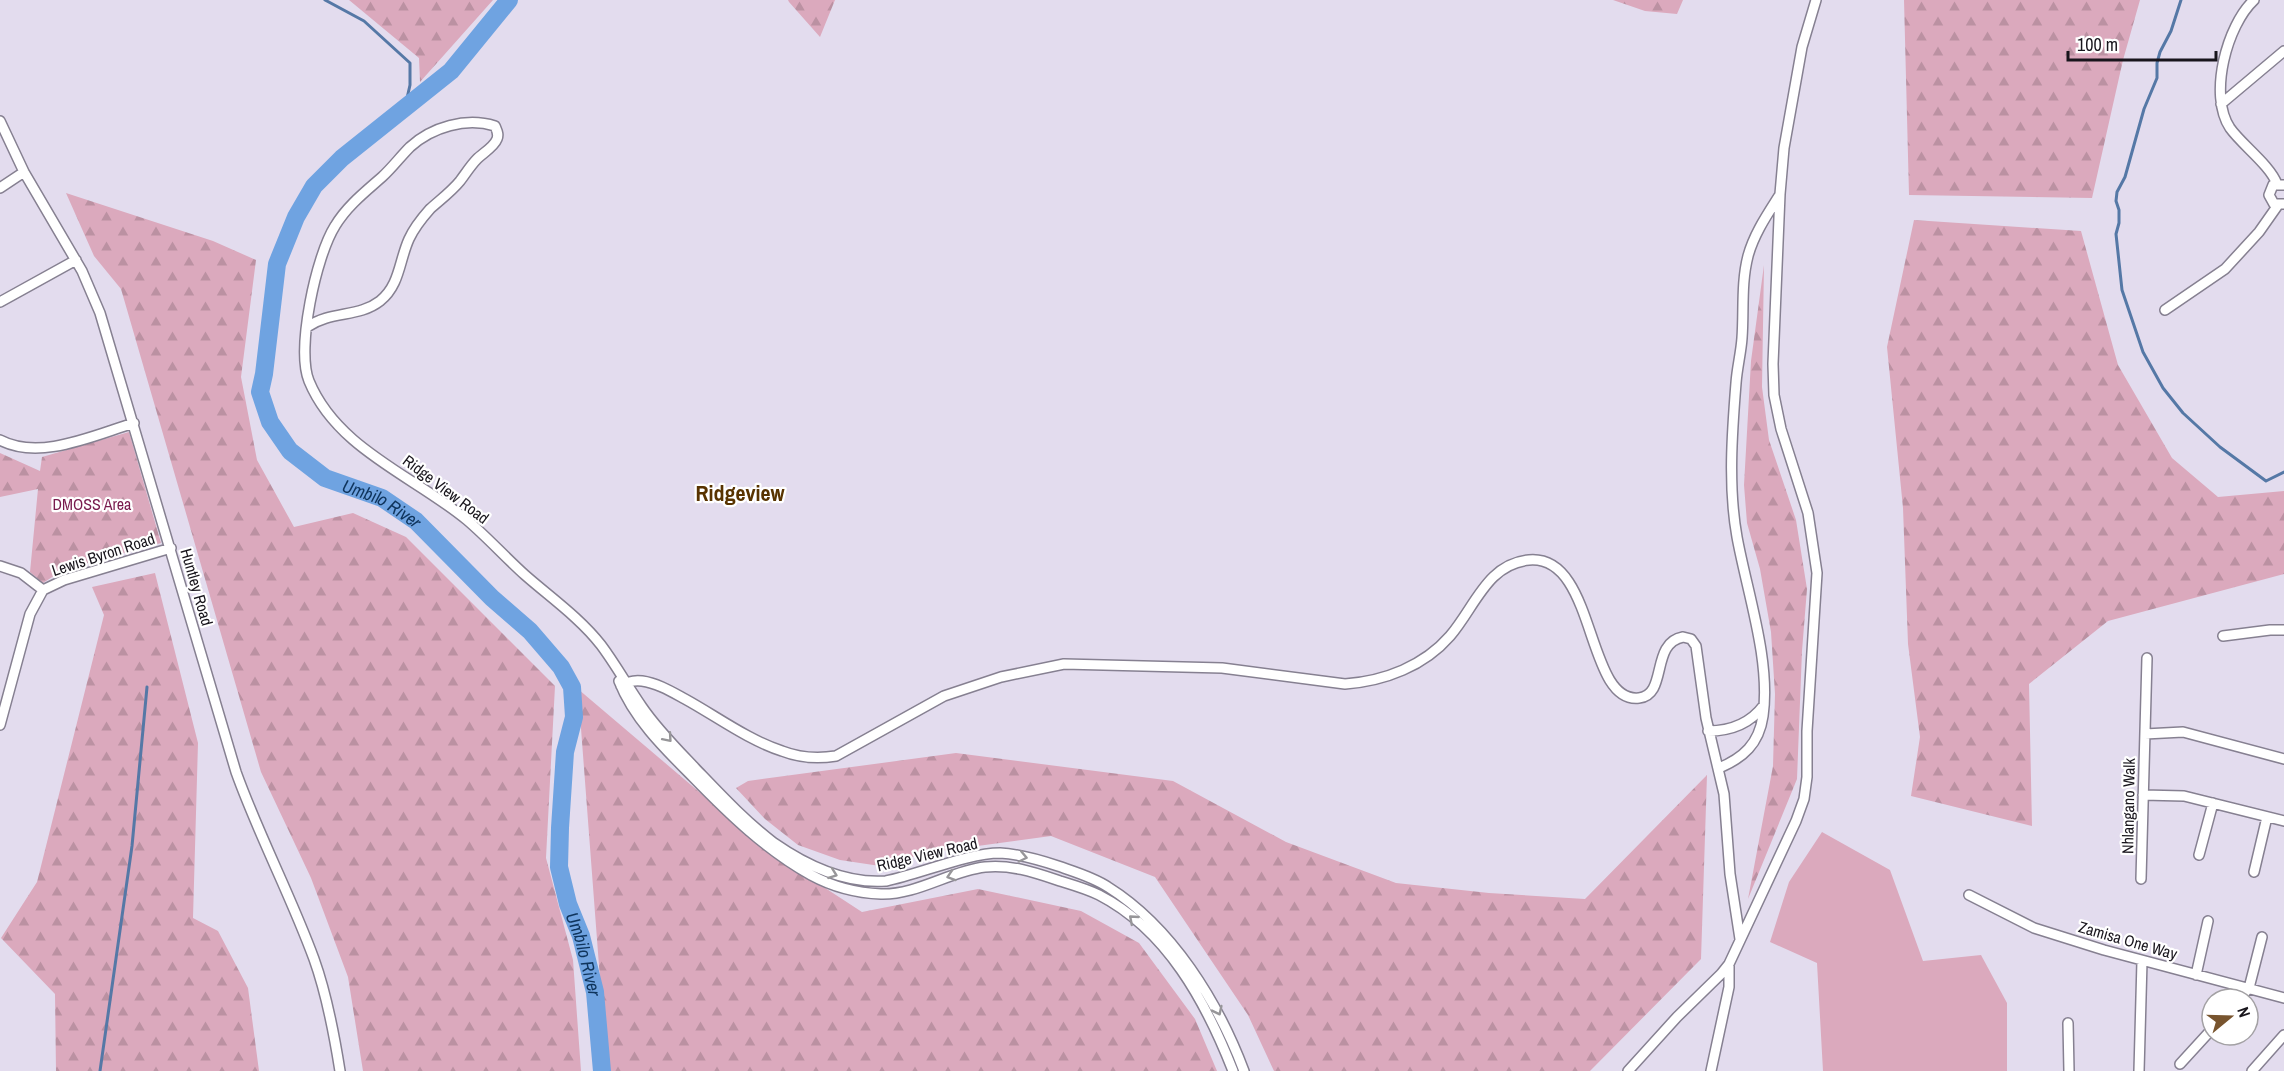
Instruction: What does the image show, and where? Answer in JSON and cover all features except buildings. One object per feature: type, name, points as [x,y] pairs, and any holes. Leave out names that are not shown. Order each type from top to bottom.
[{"type":"street","points":[[1628,1071],[1729,964],[1796,821],[1804,799],[1807,777],[1807,731],[1816,573],[1808,513],[1774,395],[1773,364],[1784,148],[1802,47],[1816,0]]},
{"type":"street","points":[[2165,310],[2225,269],[2281,205],[2271,202],[2268,195],[2271,188],[2280,184],[2230,127],[2221,104],[2222,70],[2234,29],[2241,14],[2254,0]]},
{"type":"street","points":[[2221,104],[2284,51]]},
{"type":"street","name":"Huntley Road","points":[[0,121],[24,172],[76,260],[100,313],[236,772],[249,809],[315,960],[330,1013],[340,1071]]},
{"type":"street","name":"Ridge View Road","points":[[307,327],[324,317],[367,308],[378,303],[389,293],[400,272],[409,239],[416,226],[460,181],[479,157],[494,144],[498,138],[495,126],[468,122],[440,129],[422,138],[349,207],[333,228],[322,256],[309,308],[307,327],[304,358],[308,379],[321,404],[338,426],[365,449],[466,519],[591,633],[609,657],[654,736],[725,810],[770,848],[814,876],[853,891],[884,894],[923,885],[973,869],[1011,867],[1098,894],[1118,907],[1151,935],[1170,955],[1207,1011],[1233,1071]]},
{"type":"street","points":[[0,188],[24,172]]},
{"type":"street","points":[[1719,768],[1736,761],[1748,752],[1761,729],[1764,705],[1756,624],[1736,534],[1732,472],[1736,382],[1742,339],[1744,276],[1755,236],[1780,194]]},
{"type":"street","points":[[0,302],[76,260]]},
{"type":"street","points":[[0,440],[17,447],[45,448],[134,423]]},
{"type":"street","name":"Lewis Byron Road","points":[[0,725],[30,614],[43,590],[63,580],[171,548]]},
{"type":"street","points":[[624,684],[640,680],[650,683],[676,694],[779,750],[817,759],[836,756],[944,696],[1001,677],[1064,664],[1222,668],[1346,684],[1384,677],[1410,667],[1429,656],[1451,635],[1490,579],[1511,564],[1530,560],[1547,561],[1566,576],[1578,601],[1605,673],[1623,695],[1634,698],[1649,695],[1654,688],[1666,650],[1677,638],[1691,639],[1696,646],[1708,731],[1724,794],[1731,874],[1740,939]]},
{"type":"street","points":[[0,566],[21,573],[43,590]]},
{"type":"street","points":[[2223,636],[2284,630]]},
{"type":"street","name":"Nhlangano Walk","points":[[2141,879],[2147,658]]},
{"type":"street","name":"Ridge View Road","points":[[624,684],[679,751],[747,819],[773,842],[796,858],[833,875],[861,881],[886,881],[999,853],[1047,862],[1083,874],[1107,886],[1130,902],[1177,951],[1214,1002],[1244,1071]]},
{"type":"street","points":[[1708,731],[1723,731],[1735,727],[1757,714],[1764,705]]},
{"type":"street","points":[[2145,734],[2183,732],[2284,759]]},
{"type":"street","points":[[2143,795],[2172,794],[2284,820]]},
{"type":"street","points":[[2199,855],[2213,803]]},
{"type":"street","points":[[2254,872],[2267,816]]},
{"type":"street","name":"Zamisa One Way","points":[[1969,895],[2034,928],[2244,987]]},
{"type":"street","points":[[2196,975],[2208,921]]},
{"type":"street","points":[[2248,987],[2262,937]]},
{"type":"street","points":[[2139,1071],[2142,960]]},
{"type":"street","points":[[1711,1071],[1727,996],[1729,964]]},
{"type":"street","name":"Zamisa One Way","points":[[2260,991],[2284,998]]},
{"type":"street","points":[[2068,1023],[2069,1071]]},
{"type":"street","points":[[2252,1071],[2284,1035]]},
{"type":"street","points":[[2180,1064],[2200,1042]]},
{"type":"green space","points":[[349,0],[493,0],[420,82],[419,58]]},
{"type":"green space","points":[[788,0],[835,0],[820,37],[789,2]]},
{"type":"green space","points":[[1613,0],[1683,0],[1677,14],[1645,11]]},
{"type":"green space","points":[[1904,0],[2140,0],[2123,60],[2092,198],[1909,195]]},
{"type":"green space","points":[[66,193],[213,241],[256,260],[241,377],[257,460],[294,527],[353,513],[406,537],[555,686],[546,858],[573,960],[581,1071],[363,1071],[348,977],[311,878],[261,772],[121,289],[94,256]]},
{"type":"green space","points":[[1914,220],[2081,231],[2118,365],[2172,458],[2218,497],[2284,491],[2284,574],[2108,621],[2029,684],[2032,826],[1911,796],[1920,737],[1908,644],[1903,508],[1887,347]]},
{"type":"green space","points":[[1764,265],[1762,387],[1769,440],[1796,520],[1807,589],[1797,779],[1748,899],[1773,766],[1775,694],[1771,632],[1760,569],[1747,523],[1744,485],[1751,361]]},
{"type":"green space","name":"DMOSS Area","points":[[129,432],[161,543],[63,570],[43,583],[30,572],[38,489],[0,497],[0,453],[40,471],[42,457]]},
{"type":"green space","points":[[155,573],[198,743],[193,918],[218,931],[248,988],[259,1071],[56,1071],[55,994],[1,938],[37,882],[104,615],[92,587]]},
{"type":"green space","points":[[578,689],[770,852],[862,912],[978,889],[1081,911],[1139,943],[1195,1019],[1217,1071],[607,1071]]},
{"type":"green space","points":[[956,753],[1173,781],[1286,842],[1396,883],[1489,893],[1585,899],[1707,775],[1701,959],[1590,1071],[1274,1071],[1248,1015],[1155,877],[1051,836],[926,853],[880,866],[840,860],[798,845],[765,819],[736,788],[748,781]]},
{"type":"green space","points":[[1822,832],[1890,870],[1923,961],[1981,955],[2007,1003],[2007,1071],[1823,1071],[1817,963],[1770,942],[1789,882]]},
{"type":"waterway","points":[[325,0],[364,21],[410,63],[410,85],[405,107]]},
{"type":"waterway","name":"Umbilo River","points":[[509,0],[451,71],[342,158],[314,186],[296,217],[277,264],[260,392],[270,422],[290,451],[325,478],[382,498],[416,521],[492,598],[530,631],[561,667],[572,687],[574,717],[565,752],[559,867],[568,904],[581,936],[595,992],[602,1071]]},
{"type":"waterway","points":[[2181,0],[2171,31],[2160,52],[2157,78],[2144,109],[2125,177],[2117,192],[2119,223],[2116,234],[2122,290],[2143,352],[2163,388],[2183,413],[2220,447],[2266,481],[2284,472]]},
{"type":"waterway","points":[[100,1071],[132,846],[147,687]]},
{"type":"district","name":"Ridgeview","points":[[740,493]]}]
